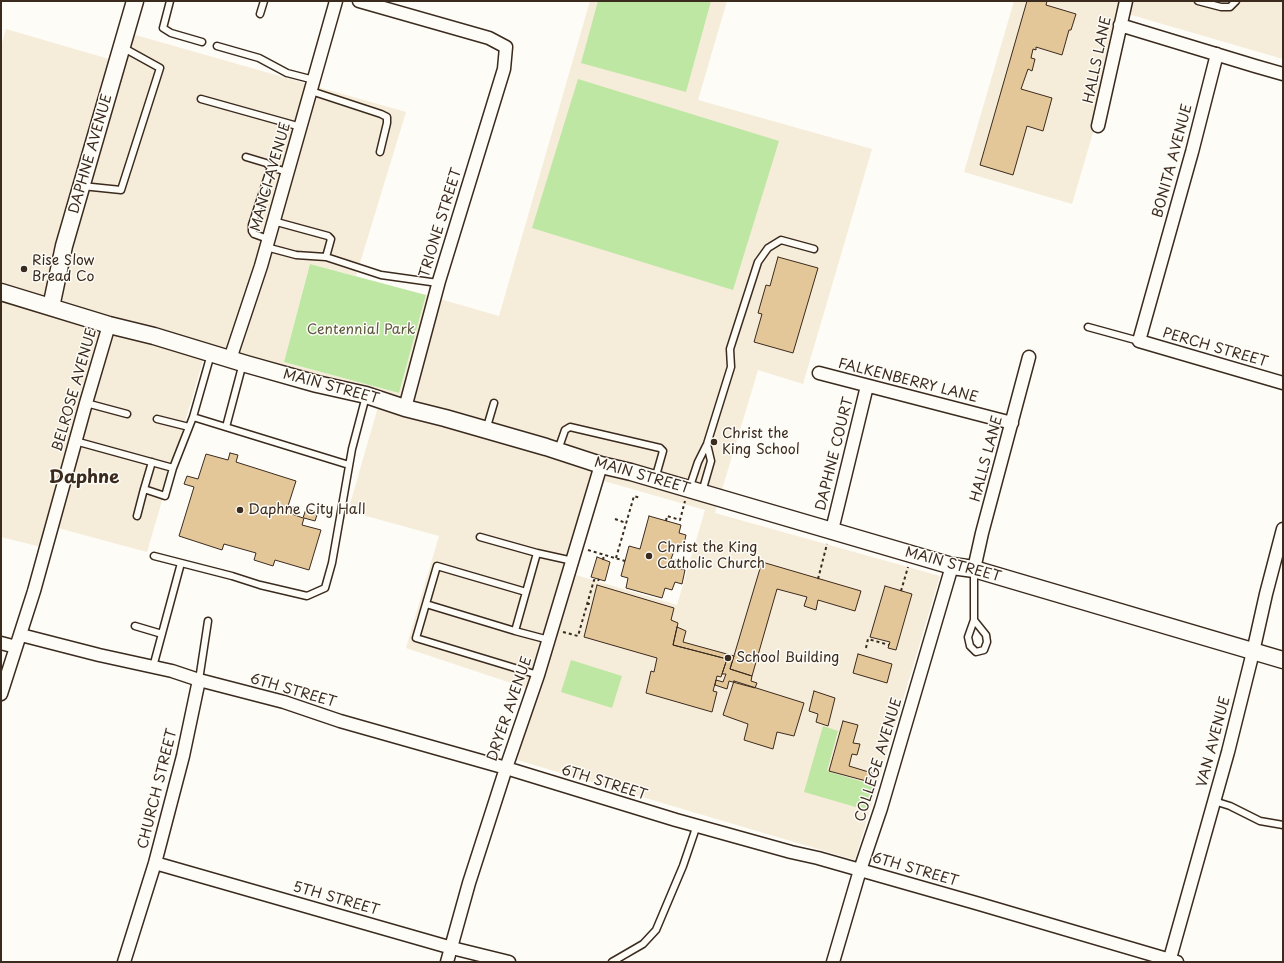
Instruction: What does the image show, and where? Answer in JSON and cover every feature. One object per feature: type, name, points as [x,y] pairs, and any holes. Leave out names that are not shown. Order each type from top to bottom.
[{"type":"main road","name":"DAPHNE AVENUE","points":[[51,307],[64,246],[135,1]]},
{"type":"main road","name":"MAIN STREET","points":[[1,292],[211,354],[317,384],[366,395],[405,408],[558,450],[602,465],[696,491],[830,536],[974,570],[1283,660]]},
{"type":"street","name":"MANCI AVENUE","points":[[237,361],[273,221],[336,1]]},
{"type":"street","name":"HALLS LANE","points":[[1098,126],[1126,1]]},
{"type":"street","name":"TRIONE STREET","points":[[367,2],[489,38],[506,47],[504,69],[438,284],[405,408]]},
{"type":"street","points":[[1120,25],[1283,74]]},
{"type":"street","name":"BONITA AVENUE","points":[[1139,341],[1192,152],[1217,54]]},
{"type":"street","name":"BELROSE AVENUE","points":[[1,694],[21,635],[109,325]]},
{"type":"street","name":"PERCH STREET","points":[[1139,341],[1283,383]]},
{"type":"street","name":"HALLS LANE","points":[[974,570],[984,526],[1030,357]]},
{"type":"street","name":"FALKENBERRY LANE","points":[[819,373],[1012,423]]},
{"type":"street","name":"DAPHNE COURT","points":[[830,536],[867,386]]},
{"type":"street","name":"DRYER AVENUE","points":[[447,962],[469,883],[551,635],[586,513],[602,465]]},
{"type":"street","name":"VAN AVENUE","points":[[1172,961],[1228,752],[1283,529]]},
{"type":"street","name":"COLLEGE AVENUE","points":[[833,962],[860,870],[881,808],[952,566]]},
{"type":"street","name":"6TH STREET","points":[[21,635],[99,655],[172,671],[199,680],[284,702],[347,723],[506,768],[591,795],[976,903],[1172,961]]},
{"type":"street","points":[[1,643],[16,647]]},
{"type":"street","name":"CHURCH STREET","points":[[124,962],[154,863],[183,756],[199,680]]},
{"type":"street","name":"5TH STREET","points":[[154,863],[452,948],[509,962]]},
{"type":"lane","points":[[170,1],[162,28],[172,33],[202,42]]},
{"type":"lane","points":[[260,14],[264,1]]},
{"type":"lane","points":[[1198,1],[1221,7],[1230,7],[1236,1]]},
{"type":"lane","points":[[217,46],[259,58],[312,86],[387,117],[380,152]]},
{"type":"lane","points":[[82,186],[121,190],[160,68],[122,47]]},
{"type":"lane","points":[[201,99],[301,127]]},
{"type":"lane","points":[[246,157],[266,163],[271,167],[287,172]]},
{"type":"lane","points":[[271,167],[252,226],[252,231],[254,234],[267,243],[296,255],[326,257],[381,275],[438,284]]},
{"type":"lane","points":[[273,221],[328,236],[331,239],[326,257]]},
{"type":"lane","points":[[696,491],[698,462],[707,444],[731,367],[730,349],[758,262],[768,248],[780,240],[814,249]]},
{"type":"lane","points":[[1088,327],[1139,341]]},
{"type":"lane","points":[[144,490],[165,496],[173,468],[193,417],[211,354]]},
{"type":"lane","points":[[226,427],[237,361]]},
{"type":"lane","points":[[154,556],[232,576],[260,585],[307,596],[325,588],[332,563],[352,449],[366,395]]},
{"type":"lane","points":[[86,403],[127,414]]},
{"type":"lane","points":[[486,430],[494,403]]},
{"type":"lane","points":[[193,417],[349,465]]},
{"type":"lane","points":[[157,419],[189,427]]},
{"type":"lane","points":[[558,450],[565,430],[570,427],[660,448],[664,451],[655,479]]},
{"type":"lane","points":[[76,441],[173,468]]},
{"type":"lane","points":[[696,491],[711,461],[707,444]]},
{"type":"lane","points":[[137,516],[152,462]]},
{"type":"lane","points":[[480,537],[573,562]]},
{"type":"lane","points":[[515,631],[538,553]]},
{"type":"lane","points":[[153,667],[181,563]]},
{"type":"lane","points":[[526,592],[437,566],[416,638],[538,675]]},
{"type":"lane","points":[[974,570],[974,620],[968,637],[970,646],[976,652],[984,650],[987,642],[986,635],[974,620]]},
{"type":"lane","points":[[426,604],[515,631],[551,635]]},
{"type":"lane","name":"CHURCH STREET","points":[[199,680],[208,621]]},
{"type":"lane","points":[[135,626],[162,634]]},
{"type":"lane","points":[[1214,801],[1230,806],[1260,821],[1283,825]]},
{"type":"lane","points":[[612,962],[643,944],[656,930],[683,866],[697,825]]},
{"type":"path","points":[[666,521],[667,516],[680,520],[696,491]]},
{"type":"path","points":[[616,558],[634,496],[640,498]]},
{"type":"path","points":[[615,520],[626,523]]},
{"type":"path","points":[[818,579],[830,536]]},
{"type":"path","points":[[588,550],[625,561]]},
{"type":"path","points":[[603,560],[604,555]]},
{"type":"path","points":[[901,591],[908,566]]},
{"type":"path","points":[[551,635],[578,636],[594,580],[598,581],[599,579]]},
{"type":"path","points":[[587,603],[592,605]]},
{"type":"path","points":[[866,648],[868,639],[889,645]]},
{"type":"shaded area","points":[[590,1],[727,1],[698,100],[872,149],[803,384],[758,370],[715,513],[940,576],[855,860],[517,760],[538,692],[406,648],[439,536],[348,511],[378,407],[204,357],[147,552],[58,528],[53,550],[1,537],[1,46],[6,29],[109,59],[118,30],[406,112],[356,276],[310,264],[284,362],[399,393],[426,295],[499,316]],"holes":[[[604,481],[705,510],[677,605],[576,575]]]},
{"type":"shaded area","points":[[1014,1],[1283,1],[1283,59],[1128,14],[1072,204],[964,172]]},
{"type":"green space","points":[[598,1],[711,1],[686,92],[581,63]]},
{"type":"green space","points":[[578,79],[779,141],[733,290],[532,228]]},
{"type":"green space","name":"Centennial Park","points":[[310,264],[426,295],[399,393],[284,362]]},
{"type":"green space","points":[[571,660],[622,676],[612,708],[561,692]]},
{"type":"green space","points":[[823,726],[838,731],[827,771],[873,785],[866,810],[804,792]]},
{"type":"building","points":[[1027,1],[1047,1],[1046,5],[1076,14],[1071,30],[1069,30],[1062,55],[1036,47],[1036,50],[1033,49],[1031,58],[1035,59],[1032,71],[1028,69],[1021,89],[1052,98],[1043,131],[1027,126],[1013,175],[980,165]]},
{"type":"building","points":[[778,257],[818,268],[793,353],[754,342],[762,314],[758,313],[766,285],[770,286]]},
{"type":"building","name":"Daphne City Hall","points":[[230,453],[238,455],[236,462],[296,481],[288,506],[294,507],[292,514],[303,518],[306,509],[318,512],[315,521],[304,518],[302,525],[321,530],[309,570],[275,560],[273,566],[254,560],[256,553],[224,544],[222,550],[179,536],[194,487],[184,484],[187,476],[198,479],[206,454],[228,460]]},
{"type":"building","name":"Christ the King Catholic Church","points":[[649,516],[681,525],[679,533],[686,535],[683,548],[680,547],[679,552],[674,551],[671,559],[679,561],[678,568],[685,570],[682,584],[675,582],[672,590],[665,588],[662,598],[626,588],[628,578],[621,576],[629,546],[640,549]]},
{"type":"building","points":[[597,557],[610,562],[605,581],[591,577]]},
{"type":"building","points":[[762,562],[861,591],[855,611],[818,600],[816,610],[804,606],[807,597],[777,589],[752,676],[730,669]]},
{"type":"building","points":[[597,585],[674,608],[671,620],[678,623],[673,645],[727,659],[721,677],[717,676],[713,691],[717,692],[712,712],[646,693],[651,671],[654,672],[657,658],[584,637]]},
{"type":"building","points":[[885,586],[912,594],[896,650],[888,648],[890,642],[870,637]]},
{"type":"building","name":"School Building","points":[[677,627],[686,631],[683,642],[734,656],[730,669],[752,676],[751,681],[757,683],[755,688],[729,681],[727,689],[715,685],[716,680],[723,682],[726,674],[722,674],[727,659],[673,645]]},
{"type":"building","points":[[858,654],[892,664],[887,683],[853,673]]},
{"type":"building","points":[[734,681],[804,703],[794,736],[777,732],[773,749],[744,740],[748,724],[723,715]]},
{"type":"building","points":[[814,691],[835,698],[828,726],[816,722],[818,714],[809,711]]},
{"type":"building","points":[[843,721],[858,725],[853,743],[860,744],[857,755],[852,754],[849,766],[872,773],[870,782],[829,771]]},
{"type":"place","name":"Rise Slow Bread Co","points":[[24,269]]},
{"type":"place","name":"Christ the King School","points":[[714,442]]},
{"type":"place","name":"Daphne City Hall","points":[[240,510]]},
{"type":"place","name":"Christ the King Catholic Church","points":[[649,556]]},
{"type":"place","name":"School Building","points":[[728,658]]},
{"type":"district","name":"Daphne","points":[[84,478]]}]
